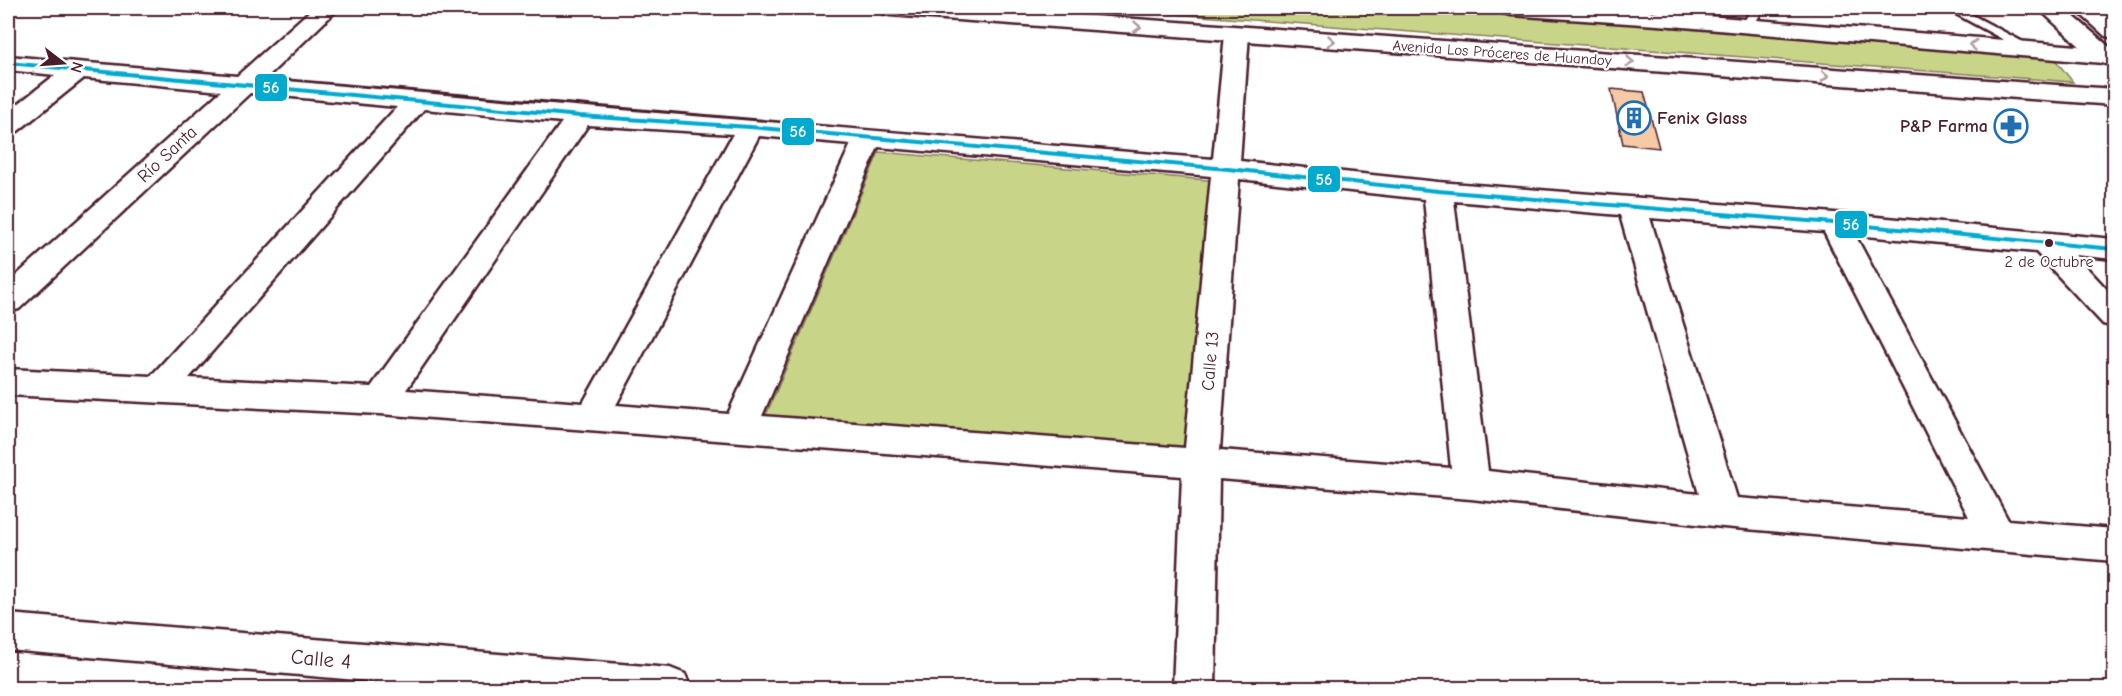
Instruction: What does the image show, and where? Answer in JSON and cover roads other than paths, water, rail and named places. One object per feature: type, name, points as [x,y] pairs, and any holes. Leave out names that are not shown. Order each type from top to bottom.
[{"type":"street","name":"Río Santa","points":[[8,301],[327,8]]},
{"type":"street","name":"Avenida Los Próceres de Huandoy","points":[[890,8],[2115,97]]},
{"type":"street","points":[[1511,8],[1753,16],[2111,59]]},
{"type":"street","points":[[2050,8],[2111,59]]},
{"type":"street","points":[[2086,8],[2115,31]]},
{"type":"street","name":"Calle 13","points":[[1194,688],[1201,464],[1238,34]]},
{"type":"street","points":[[8,63],[580,116],[750,128],[1228,169],[1438,191],[1834,223],[2115,249]]},
{"type":"street","points":[[8,125],[78,70]]},
{"type":"street","points":[[159,390],[417,101]]},
{"type":"street","points":[[380,401],[580,116]]},
{"type":"street","points":[[592,418],[750,128]]},
{"type":"street","points":[[739,429],[868,138]]},
{"type":"street","points":[[1438,191],[1472,484]]},
{"type":"street","points":[[1632,207],[1723,512]]},
{"type":"street","points":[[1834,223],[1996,535]]},
{"type":"street","points":[[2045,243],[2115,316]]},
{"type":"street","points":[[8,381],[380,401],[1472,484],[1723,512],[2115,545]]},
{"type":"street","name":"Calle 4","points":[[10,636],[374,676],[670,688]]},
{"type":"lane","points":[[1951,8],[2030,50]]},
{"type":"place","name":"Fenix Glass","points":[[1634,118]]},
{"type":"place","name":"P&P Farma","points":[[2011,126]]},
{"type":"place","name":"2 de Octubre","points":[[2049,243]]}]
